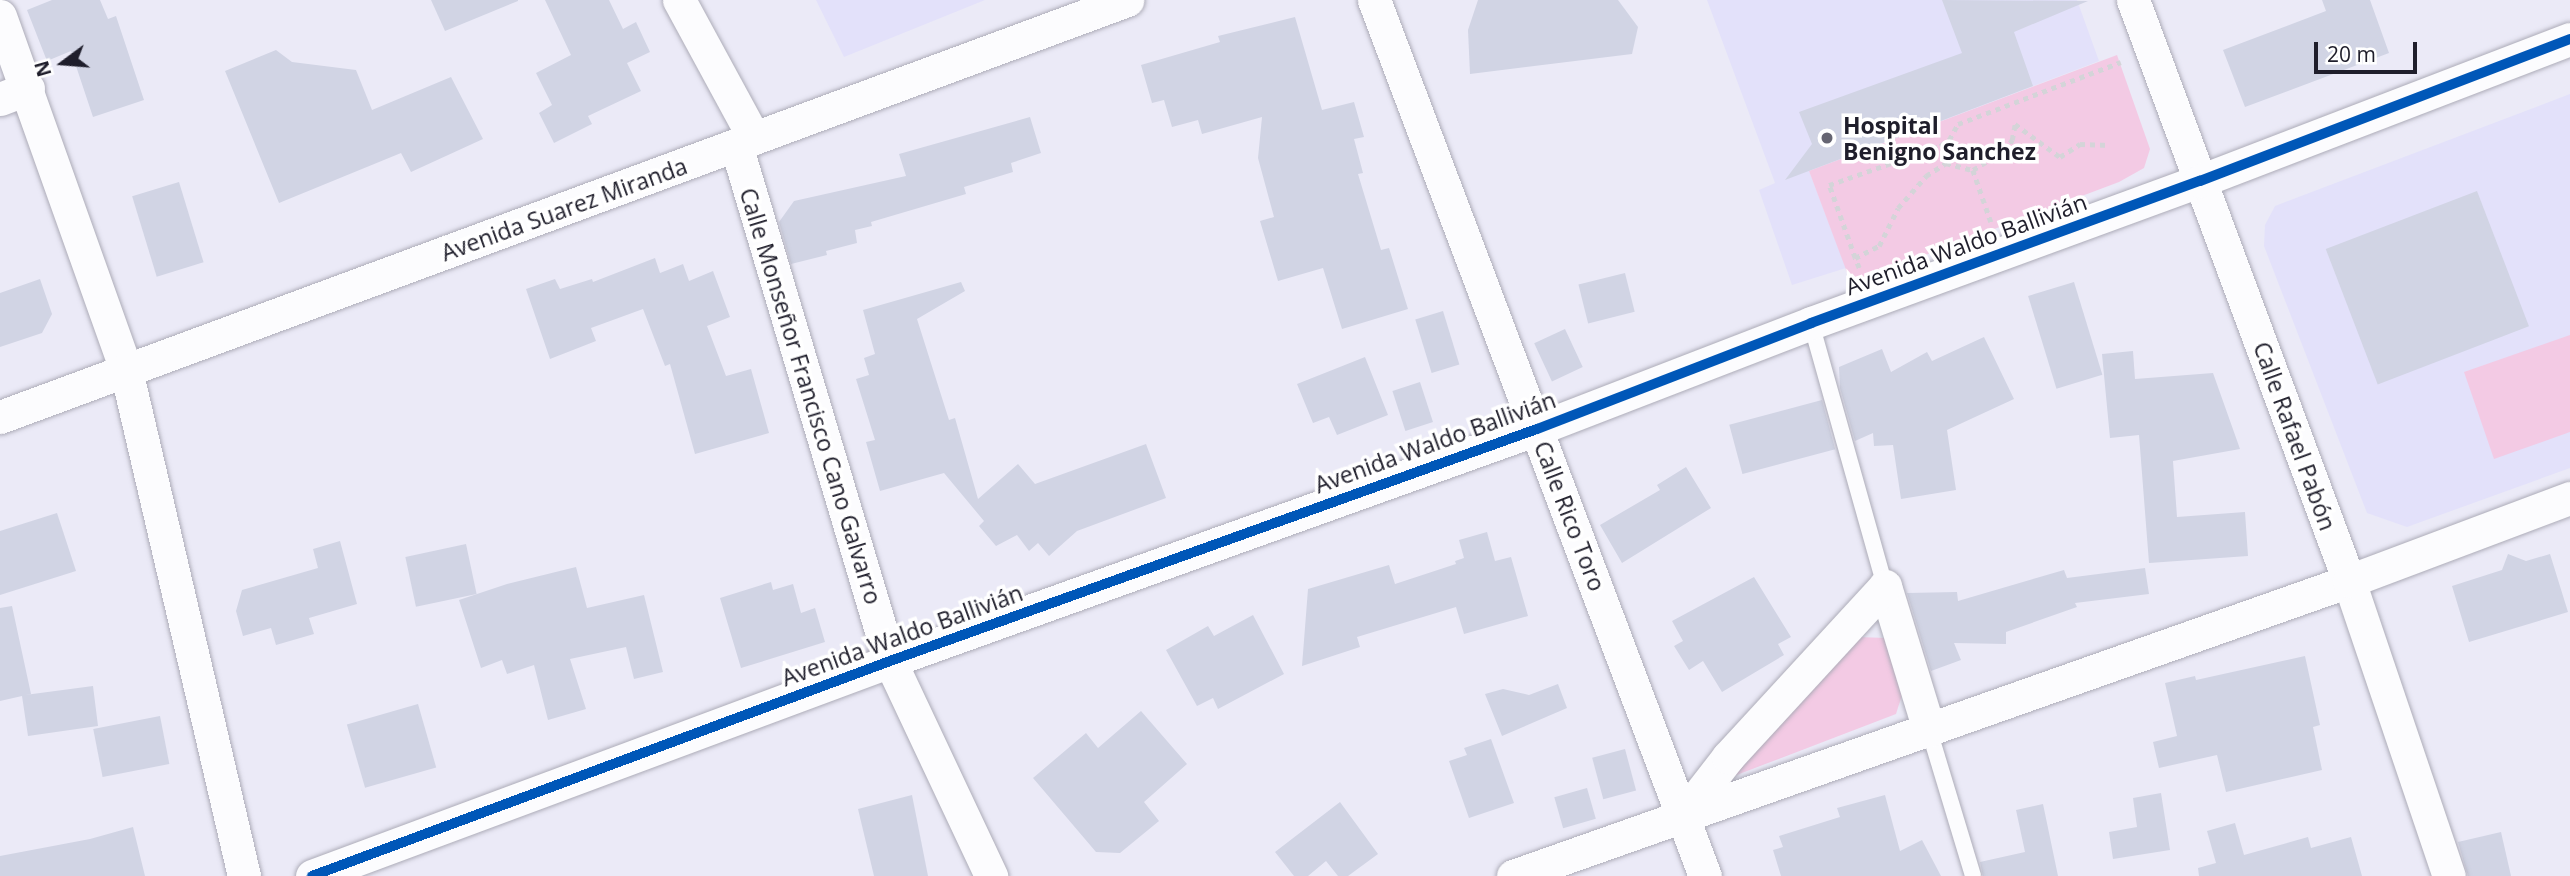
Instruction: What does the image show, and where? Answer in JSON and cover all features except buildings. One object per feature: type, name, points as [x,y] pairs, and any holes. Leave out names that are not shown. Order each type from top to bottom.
[{"type":"street","name":"Calle Monseñor Francisco Cano Galvarro","points":[[679,0],[745,142],[890,661],[991,876]]},
{"type":"street","name":"Avenida Suarez Miranda","points":[[0,417],[1127,0]]},
{"type":"street","name":"Calle Rico Toro","points":[[1374,0],[1705,876]]},
{"type":"street","name":"Calle Rafael Pabón","points":[[2133,0],[2349,581],[2449,876]]},
{"type":"street","points":[[0,16],[14,93],[126,370],[244,876]]},
{"type":"street","name":"Avenida Waldo Ballivián","points":[[312,876],[890,661],[1537,429],[1811,323],[2200,181],[2570,39]]},
{"type":"street","points":[[1513,876],[2349,581],[2570,498]]},
{"type":"street","points":[[1885,586],[1929,730]]},
{"type":"street","points":[[1684,816],[1728,757],[1885,586]]},
{"type":"lane","points":[[1811,323],[1885,586]]},
{"type":"lane","points":[[1929,730],[1973,876]]},
{"type":"path","points":[[1871,301],[1829,185],[1940,146],[1949,140],[1958,124],[2151,51]]},
{"type":"path","points":[[1856,257],[1879,246],[1898,208],[1926,176],[1946,163],[1972,170],[2004,151],[2012,140],[2015,124],[2060,157],[2080,144],[2110,145]]},
{"type":"path","points":[[1972,170],[2002,253]]},
{"type":"shaded area","points":[[816,0],[985,0],[844,57]]},
{"type":"shaded area","name":"Hospital Benigno Sanchez","points":[[1707,0],[2077,0],[2099,61],[1809,171],[1846,268],[1792,285],[1759,190],[1775,183]]},
{"type":"shaded area","points":[[2117,55],[2150,149],[2144,168],[2119,182],[1851,283],[1809,171]]},
{"type":"shaded area","points":[[2570,94],[2570,468],[2407,527],[2367,513],[2264,246],[2265,225],[2275,206]]},
{"type":"shaded area","points":[[2570,335],[2570,432],[2494,459],[2464,372]]},
{"type":"shaded area","points":[[1858,637],[1886,638],[1902,695],[1896,714],[1734,776]]},
{"type":"cycle path","points":[[312,876],[890,661],[1537,429],[1811,323],[2200,181],[2570,39]]},
{"type":"place","name":"Hospital Benigno Sanchez","points":[[1827,138]]}]
